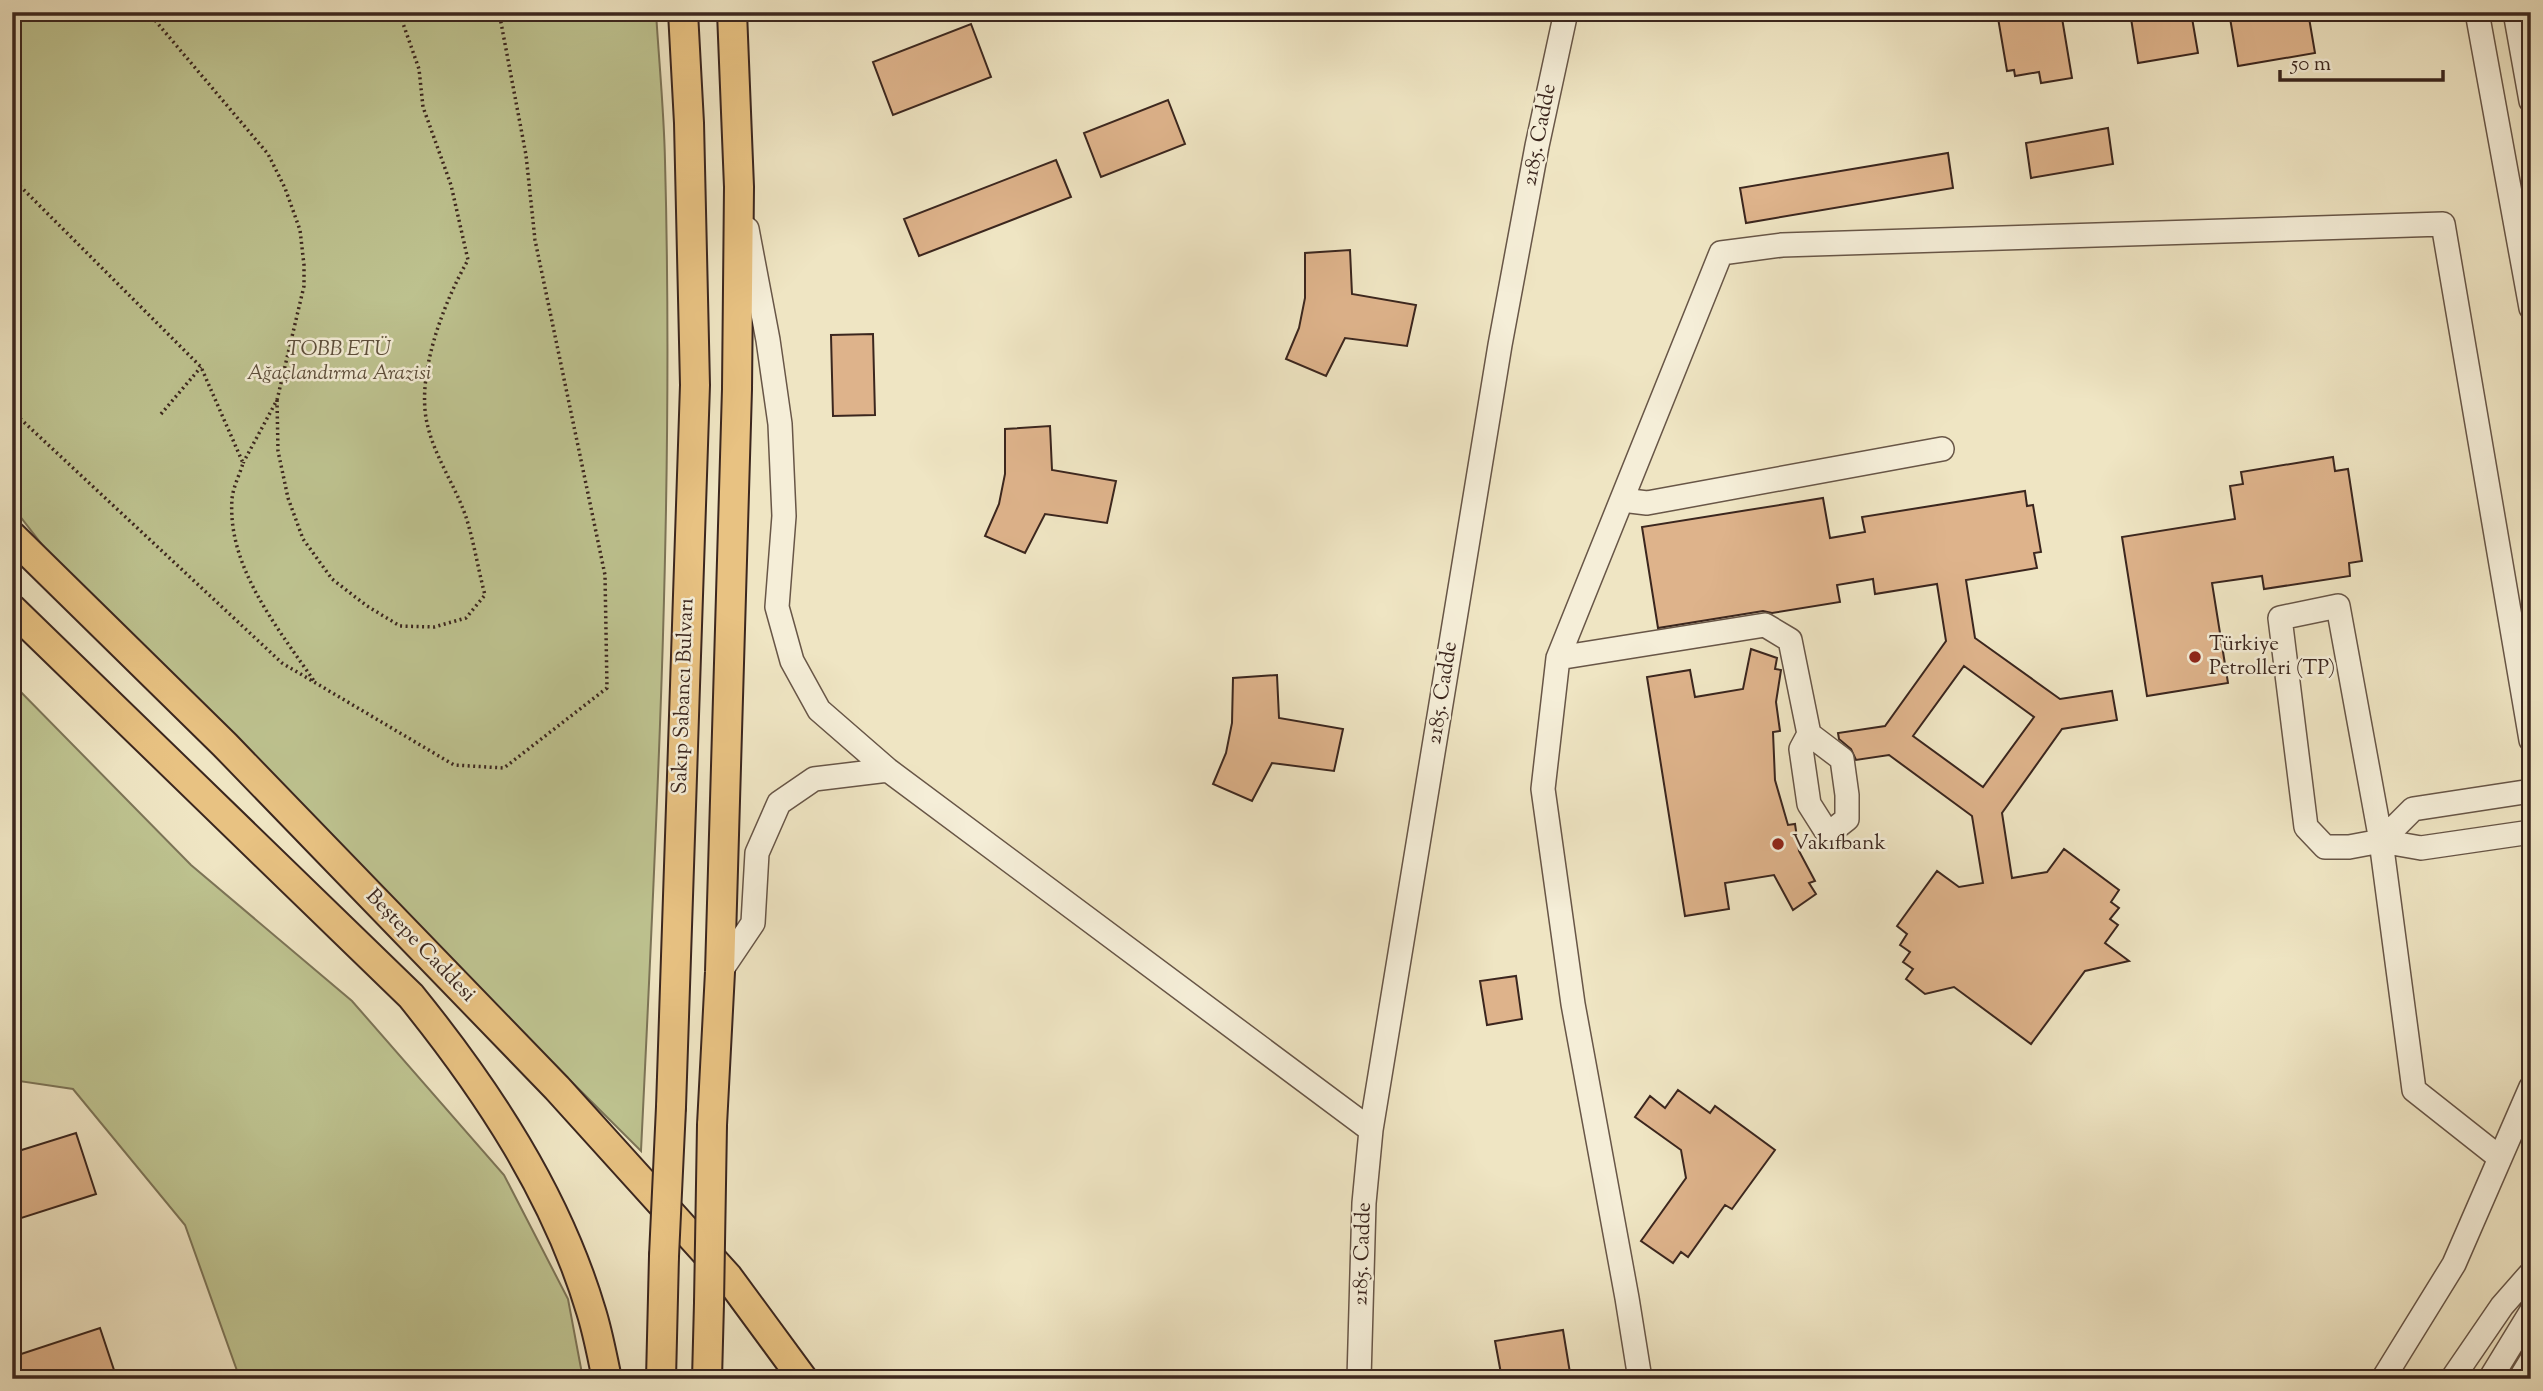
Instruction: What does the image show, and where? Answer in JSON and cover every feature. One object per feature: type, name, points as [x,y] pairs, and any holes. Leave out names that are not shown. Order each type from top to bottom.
[{"type":"main road","name":"Sakıp Sabancı Bulvarı","points":[[661,1379],[695,386],[689,123],[683,12]]},
{"type":"main road","name":"Sakıp Sabancı Bulvarı","points":[[706,1379],[737,389],[739,187],[732,12]]},
{"type":"main road","name":"Beştepe Caddesi","points":[[12,536],[225,745],[557,1088],[729,1277],[803,1379]]},
{"type":"main road","name":"Beştepe Caddesi","points":[[12,609],[411,996],[458,1054],[537,1178],[568,1244],[592,1312],[607,1379]]},
{"type":"street","name":"2185. Cadde","points":[[1359,1379],[1364,1203],[1371,1130],[1500,345],[1536,146],[1566,12]]},
{"type":"street","points":[[2477,12],[2531,308]]},
{"type":"street","points":[[2515,12],[2531,101]]},
{"type":"street","points":[[739,187],[768,340],[780,424],[784,516],[778,607],[792,661],[819,710],[888,770],[1371,1130]]},
{"type":"street","points":[[1640,1379],[1628,1298],[1573,1004],[1544,789],[1558,658],[1721,253],[1782,246],[2443,224],[2531,740]]},
{"type":"street","points":[[1622,500],[1647,503],[1942,449]]},
{"type":"street","points":[[2500,1158],[2414,1090],[2381,841],[2339,606],[2280,618],[2306,828],[2325,847],[2349,847],[2381,841],[2421,848],[2531,832]]},
{"type":"street","points":[[1558,658],[1765,625],[1790,640],[1810,734]]},
{"type":"street","points":[[719,972],[753,923],[757,853],[779,803],[814,779],[888,770]]},
{"type":"street","points":[[2381,841],[2413,809],[2531,790]]},
{"type":"street","points":[[2383,1379],[2454,1264],[2531,1087]]},
{"type":"street","points":[[2452,1379],[2502,1306],[2531,1273]]},
{"type":"street","points":[[2490,1379],[2528,1318]]},
{"type":"street","points":[[2520,1379],[2531,1361]]},
{"type":"path","points":[[148,12],[268,154],[285,188],[300,230],[304,286],[277,400],[278,451],[288,498],[303,539],[332,579],[367,606],[400,626],[434,627],[466,618],[485,595],[466,516],[427,423],[425,391],[429,361],[440,326],[455,282],[468,260],[451,185],[423,107],[419,69],[399,12]]},
{"type":"path","points":[[12,411],[282,663],[454,765],[504,768],[607,688],[605,575],[535,240],[526,155],[499,12]]},
{"type":"path","points":[[12,178],[201,367],[243,463]]},
{"type":"path","points":[[161,414],[201,367]]},
{"type":"path","points":[[277,400],[243,463],[232,498],[235,545],[257,594],[315,683]]},
{"type":"green space","name":"TOBB ETÜ Ağaçlandırma Arazisi","points":[[12,12],[656,12],[665,161],[666,532],[641,1151],[75,587],[12,506]]},
{"type":"green space","points":[[12,683],[191,865],[352,1001],[504,1175],[568,1299],[583,1379],[240,1379],[185,1225],[73,1089],[12,1080]]},
{"type":"building","points":[[1997,12],[2061,12],[2072,78],[2041,83],[2039,72],[2015,76],[2014,70],[2007,71]]},
{"type":"building","points":[[2130,12],[2191,12],[2198,53],[2138,63]]},
{"type":"building","points":[[2229,12],[2308,12],[2315,53],[2238,66]]},
{"type":"building","points":[[971,24],[991,77],[893,115],[873,62]]},
{"type":"building","points":[[1168,100],[1185,144],[1101,177],[1084,133]]},
{"type":"building","points":[[2108,128],[2113,164],[2031,178],[2026,143]]},
{"type":"building","points":[[1948,153],[1953,188],[1746,223],[1740,188]]},
{"type":"building","points":[[1056,160],[1071,197],[919,256],[904,219]]},
{"type":"building","points":[[1350,250],[1352,294],[1416,305],[1407,346],[1345,338],[1326,376],[1286,359],[1299,328],[1305,298],[1305,253]]},
{"type":"building","points":[[873,334],[875,415],[833,416],[831,335]]},
{"type":"building","points":[[1050,426],[1052,470],[1116,481],[1107,523],[1045,514],[1025,553],[985,536],[999,504],[1005,474],[1005,429]]},
{"type":"building","points":[[2333,457],[2335,471],[2348,469],[2362,561],[2349,563],[2350,576],[2264,589],[2262,576],[2212,583],[2228,683],[2147,696],[2122,537],[2235,519],[2230,486],[2243,484],[2241,472]]},
{"type":"building","points":[[2025,491],[2027,506],[2033,505],[2041,552],[2034,553],[2037,568],[1966,580],[1975,638],[2060,699],[2112,691],[2117,720],[2062,729],[2002,813],[2012,878],[2047,872],[2064,849],[2119,890],[2111,902],[2119,908],[2110,919],[2118,925],[2105,943],[2129,961],[2085,971],[2031,1044],[1954,987],[1925,994],[1906,979],[1913,969],[1903,962],[1910,952],[1900,945],[1907,934],[1897,926],[1937,871],[1959,887],[1983,883],[1972,816],[1889,755],[1856,760],[1851,749],[1839,739],[1838,733],[1885,726],[1946,641],[1937,584],[1875,594],[1873,579],[1837,585],[1840,602],[1658,628],[1642,527],[1823,498],[1830,538],[1865,532],[1862,517]],"holes":[[[1964,666],[2034,717],[1983,787],[1913,736]]]},
{"type":"building","points":[[1751,649],[1777,658],[1775,669],[1781,670],[1776,702],[1780,731],[1773,732],[1775,780],[1788,825],[1795,824],[1799,851],[1815,881],[1809,883],[1816,894],[1793,910],[1774,875],[1725,883],[1729,909],[1685,916],[1647,677],[1690,670],[1695,697],[1743,689]]},
{"type":"building","points":[[1277,675],[1279,718],[1343,729],[1334,771],[1272,763],[1252,801],[1213,784],[1226,753],[1232,723],[1233,678]]},
{"type":"building","points":[[1516,976],[1522,1019],[1487,1025],[1480,981]]},
{"type":"building","points":[[1678,1090],[1710,1113],[1715,1106],[1775,1150],[1732,1209],[1725,1205],[1688,1257],[1681,1252],[1673,1263],[1641,1241],[1686,1178],[1681,1150],[1635,1117],[1650,1096],[1665,1108]]},
{"type":"building","points":[[76,1133],[96,1194],[12,1221],[12,1153]]},
{"type":"building","points":[[100,1328],[117,1379],[12,1379],[12,1357]]},
{"type":"building","points":[[1563,1330],[1571,1379],[1502,1379],[1495,1341]]},
{"type":"place","name":"Türkiye Petrolleri (TP)","points":[[2195,657]]},
{"type":"place","name":"Vakıfbank","points":[[1778,844]]}]
